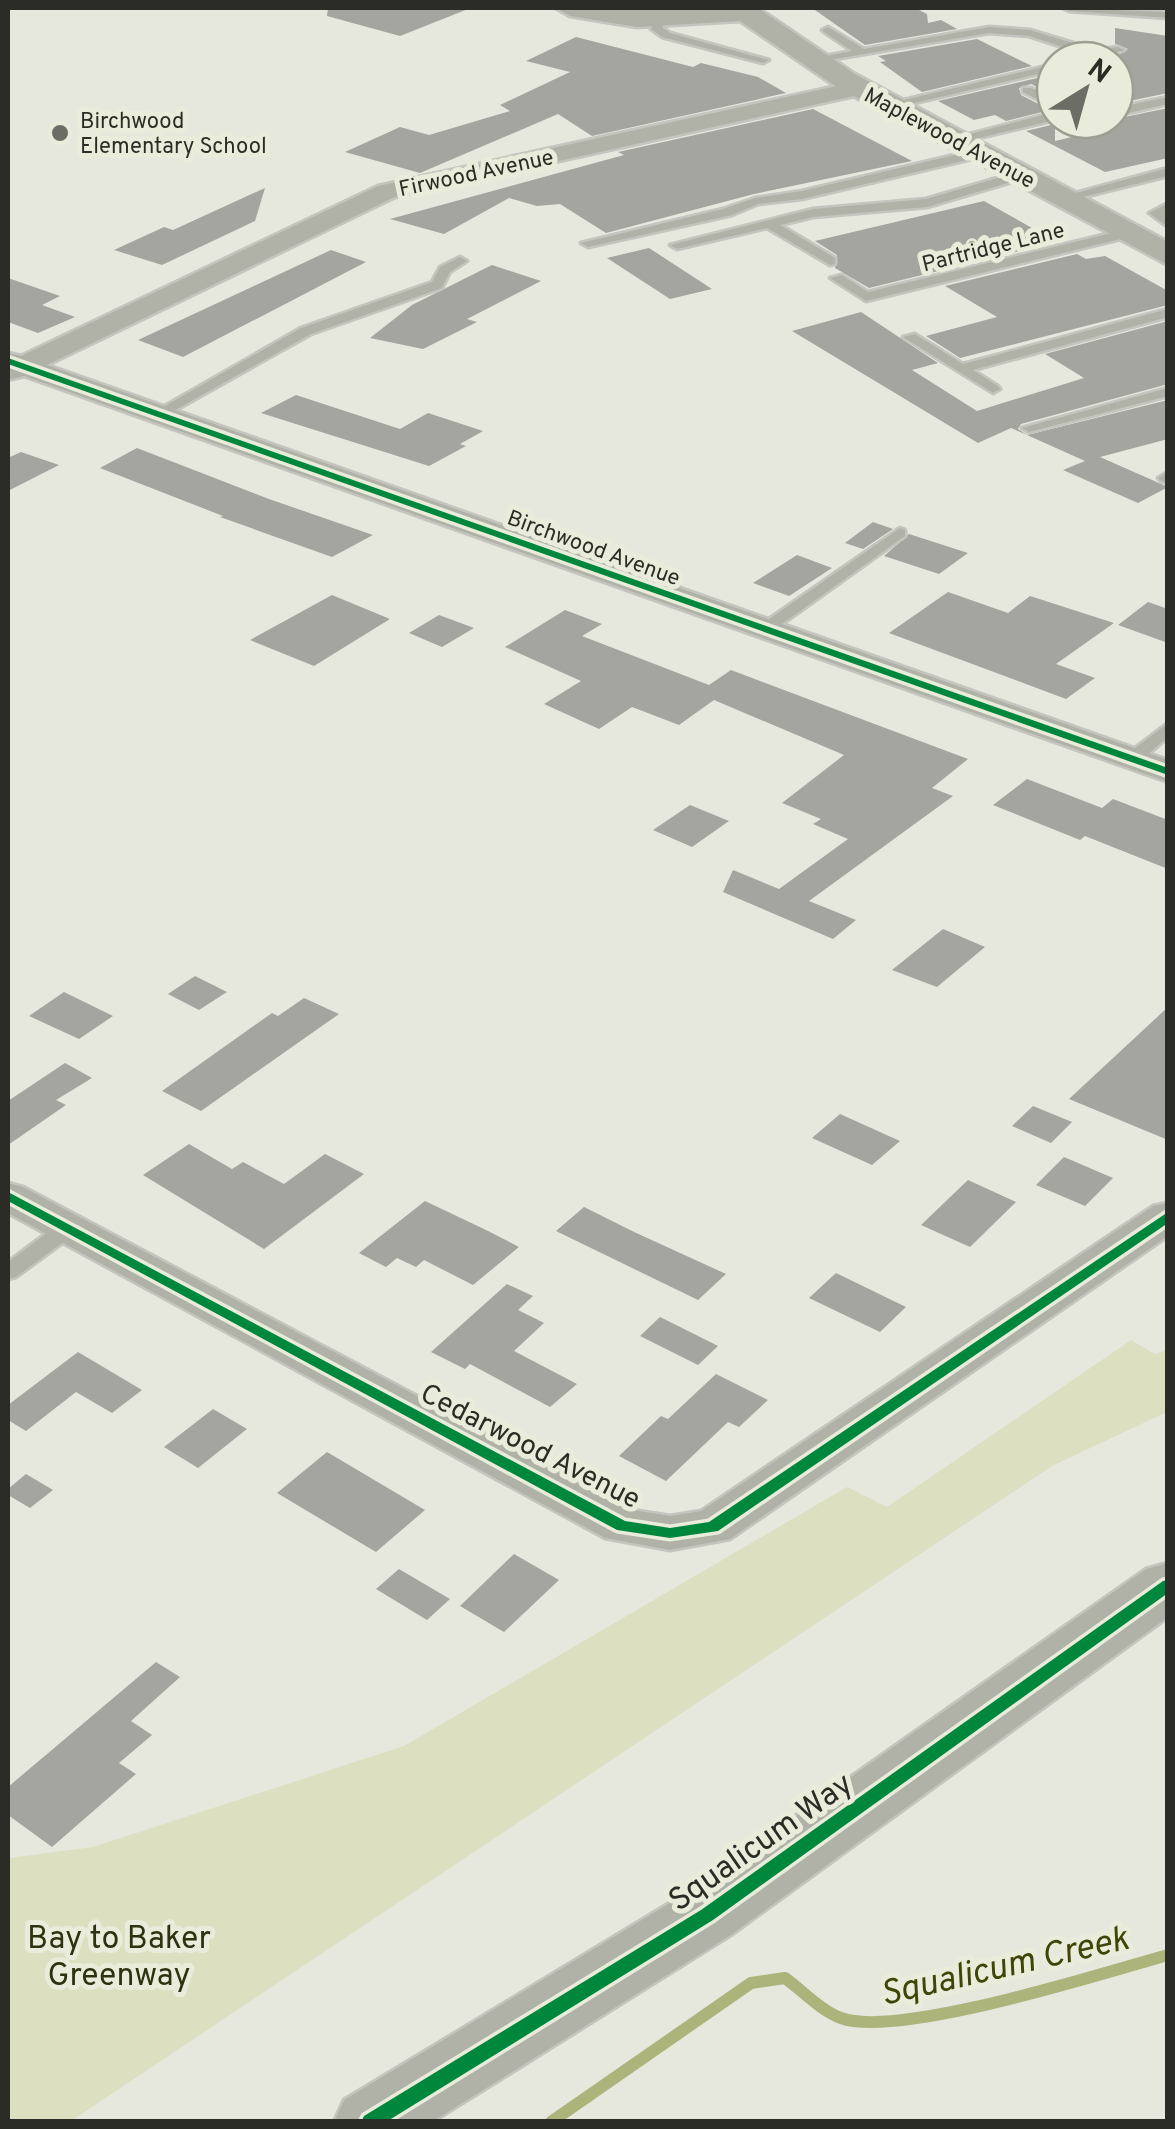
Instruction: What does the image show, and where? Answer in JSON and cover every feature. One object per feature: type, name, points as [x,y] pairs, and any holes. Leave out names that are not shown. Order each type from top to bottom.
[{"type":"street","points":[[570,8],[660,22],[743,10]]},
{"type":"street","name":"Maplewood Avenue","points":[[743,10],[814,61],[890,106],[1063,198],[1155,238]]},
{"type":"street","name":"Firwood Avenue","points":[[12,367],[387,191],[860,88]]},
{"type":"street","name":"Birchwood Avenue","points":[[12,367],[158,414],[1168,772]]},
{"type":"street","name":"Cedarwood Avenue","points":[[8,1196],[622,1526],[670,1533],[713,1527],[1168,1216]]},
{"type":"street","name":"Squalicum Way","points":[[370,2122],[707,1915],[1168,1585]]},
{"type":"lane","points":[[1069,8],[1168,15]]},
{"type":"lane","points":[[660,22],[657,29],[666,36],[763,60]]},
{"type":"lane","points":[[828,30],[863,52]]},
{"type":"lane","points":[[814,61],[1004,30],[1042,40]]},
{"type":"lane","points":[[890,106],[1035,72]]},
{"type":"lane","points":[[1027,90],[1035,94]]},
{"type":"lane","points":[[1135,107],[1168,100]]},
{"type":"lane","points":[[588,243],[727,212],[759,199],[802,195],[1035,123]]},
{"type":"lane","points":[[1063,198],[1168,172]]},
{"type":"lane","points":[[677,245],[813,213],[927,202],[1021,176]]},
{"type":"lane","points":[[1155,238],[1154,213],[1168,207]]},
{"type":"lane","points":[[768,223],[830,262]]},
{"type":"lane","name":"Partridge Lane","points":[[837,278],[866,296],[1155,238]]},
{"type":"lane","points":[[158,414],[306,332],[436,285],[446,270],[460,261]]},
{"type":"lane","points":[[961,369],[1168,314]]},
{"type":"lane","points":[[910,337],[992,389]]},
{"type":"lane","points":[[1029,428],[1168,392]]},
{"type":"lane","points":[[765,629],[900,533]]},
{"type":"lane","points":[[1132,759],[1168,728]]},
{"type":"lane","points":[[8,1272],[68,1228]]},
{"type":"green space","name":"Bay to Baker Greenway","points":[[1131,1340],[1155,1354],[1167,1350],[1167,1412],[1052,1466],[71,2121],[8,2121],[8,1858],[93,1847],[404,1746],[847,1487],[887,1507]]},
{"type":"building","points":[[328,8],[468,9],[400,36],[327,16]]},
{"type":"building","points":[[812,8],[915,8],[927,14],[928,23],[941,20],[957,29],[865,45]]},
{"type":"building","points":[[1115,28],[1168,36],[1168,93],[1135,100],[1135,40],[1115,40]]},
{"type":"building","points":[[576,37],[693,67],[701,63],[758,77],[786,93],[592,136],[558,114],[420,173],[345,152],[400,127],[429,135],[510,111],[500,105],[570,72],[526,61]]},
{"type":"building","points":[[977,39],[1032,66],[922,92],[880,62],[886,61],[878,56]]},
{"type":"building","points":[[1035,78],[1035,86],[1019,88],[1021,95],[1035,102],[1035,114],[1006,121],[995,115],[974,120],[938,101]]},
{"type":"building","points":[[1168,108],[1168,158],[1105,172],[1043,140],[1135,140],[1135,115]]},
{"type":"building","points":[[813,109],[912,161],[754,194],[606,233],[560,204],[537,206],[509,198],[444,234],[390,219],[624,155],[618,152]]},
{"type":"building","points":[[265,188],[255,221],[162,265],[114,250],[164,227],[173,230]]},
{"type":"building","points":[[984,201],[1057,242],[869,288],[835,268],[837,255],[815,241]]},
{"type":"building","points":[[649,248],[712,289],[670,299],[607,258]]},
{"type":"building","points":[[331,250],[366,262],[183,357],[138,340]]},
{"type":"building","points":[[1077,254],[1086,259],[1105,256],[1168,291],[1168,305],[960,358],[926,336],[997,317],[945,286]]},
{"type":"building","points":[[492,265],[541,281],[467,319],[477,322],[423,349],[370,338],[412,305]]},
{"type":"building","points":[[8,278],[60,296],[42,305],[75,317],[38,333],[8,322]]},
{"type":"building","points":[[861,312],[938,363],[912,370],[977,411],[1084,378],[1045,354],[1168,321],[1168,384],[1021,424],[1018,429],[1027,435],[1011,428],[978,443],[792,331]]},
{"type":"building","points":[[296,395],[400,429],[428,413],[483,431],[460,444],[466,446],[429,466],[261,413]]},
{"type":"building","points":[[1168,400],[1168,439],[1100,457],[1168,487],[1138,503],[1063,470],[1085,461],[1027,435]]},
{"type":"building","points":[[137,448],[373,535],[332,557],[100,468]]},
{"type":"building","points":[[21,452],[59,465],[8,491],[8,458]]},
{"type":"building","points":[[873,522],[893,529],[863,549],[845,543]]},
{"type":"building","points":[[909,534],[968,553],[939,574],[884,556]]},
{"type":"building","points":[[797,555],[832,568],[789,596],[753,583]]},
{"type":"building","points":[[948,592],[1008,613],[1030,596],[1114,623],[1056,664],[1095,678],[1066,699],[889,633]]},
{"type":"building","points":[[332,595],[390,619],[314,666],[250,640]]},
{"type":"building","points":[[1148,602],[1168,609],[1168,643],[1118,625]]},
{"type":"building","points":[[565,610],[602,624],[582,636],[709,685],[731,670],[968,759],[932,788],[953,796],[809,901],[856,920],[833,939],[723,892],[733,870],[779,889],[848,839],[813,824],[821,819],[782,803],[844,755],[714,700],[679,725],[632,707],[599,729],[544,704],[581,681],[505,647]]},
{"type":"building","points":[[439,615],[474,628],[442,647],[409,633]]},
{"type":"building","points":[[1027,779],[1102,808],[1113,799],[1168,820],[1168,869],[993,805]]},
{"type":"building","points":[[690,805],[729,821],[692,847],[653,830]]},
{"type":"building","points":[[943,929],[985,947],[937,987],[892,970]]},
{"type":"building","points":[[195,976],[227,992],[199,1010],[168,994]]},
{"type":"building","points":[[64,992],[113,1016],[79,1039],[29,1016]]},
{"type":"building","points":[[304,998],[339,1014],[201,1111],[162,1091],[272,1013],[278,1016]]},
{"type":"building","points":[[1168,1007],[1168,1140],[1069,1099]]},
{"type":"building","points":[[65,1063],[92,1078],[56,1100],[66,1105],[8,1145],[8,1101]]},
{"type":"building","points":[[1033,1106],[1072,1122],[1051,1143],[1012,1126]]},
{"type":"building","points":[[840,1114],[900,1141],[872,1165],[812,1138]]},
{"type":"building","points":[[189,1144],[232,1169],[243,1162],[284,1184],[325,1154],[364,1174],[264,1249],[143,1175]]},
{"type":"building","points":[[1064,1157],[1113,1178],[1085,1206],[1036,1185]]},
{"type":"building","points":[[968,1180],[1016,1202],[970,1247],[921,1225]]},
{"type":"building","points":[[425,1201],[519,1247],[473,1285],[424,1260],[416,1267],[397,1258],[386,1267],[359,1253]]},
{"type":"building","points":[[584,1207],[726,1274],[698,1300],[556,1231]]},
{"type":"building","points":[[836,1273],[906,1307],[880,1332],[809,1298]]},
{"type":"building","points":[[507,1284],[533,1296],[518,1310],[544,1323],[514,1351],[577,1384],[550,1407],[470,1364],[465,1369],[431,1352]]},
{"type":"building","points":[[660,1317],[718,1346],[698,1365],[640,1336]]},
{"type":"building","points":[[78,1352],[142,1390],[112,1413],[76,1392],[26,1431],[8,1420],[8,1405]]},
{"type":"building","points":[[716,1374],[768,1400],[739,1427],[728,1422],[666,1481],[619,1456],[661,1416],[668,1419]]},
{"type":"building","points":[[213,1409],[247,1429],[198,1468],[164,1447]]},
{"type":"building","points":[[327,1452],[425,1510],[376,1552],[277,1493]]},
{"type":"building","points":[[26,1474],[53,1490],[30,1508],[8,1495],[8,1489]]},
{"type":"building","points":[[514,1554],[559,1580],[504,1632],[460,1606]]},
{"type":"building","points":[[399,1569],[450,1599],[427,1620],[376,1589]]},
{"type":"building","points":[[156,1662],[180,1677],[131,1721],[152,1735],[119,1763],[136,1774],[52,1847],[8,1815],[8,1787]]},
{"type":"waterway","name":"Squalicum Creek","points":[[551,2122],[751,1983],[785,1978],[841,2018],[868,2022],[907,2020],[1001,2001],[1168,1955]]},
{"type":"cycle path","points":[[8,361],[1168,772]]},
{"type":"cycle path","points":[[8,1196],[622,1526],[670,1533],[713,1527],[1168,1216]]},
{"type":"cycle path","points":[[370,2122],[707,1915],[1168,1585]]},
{"type":"place","name":"Birchwood Elementary School","points":[[60,133]]}]
